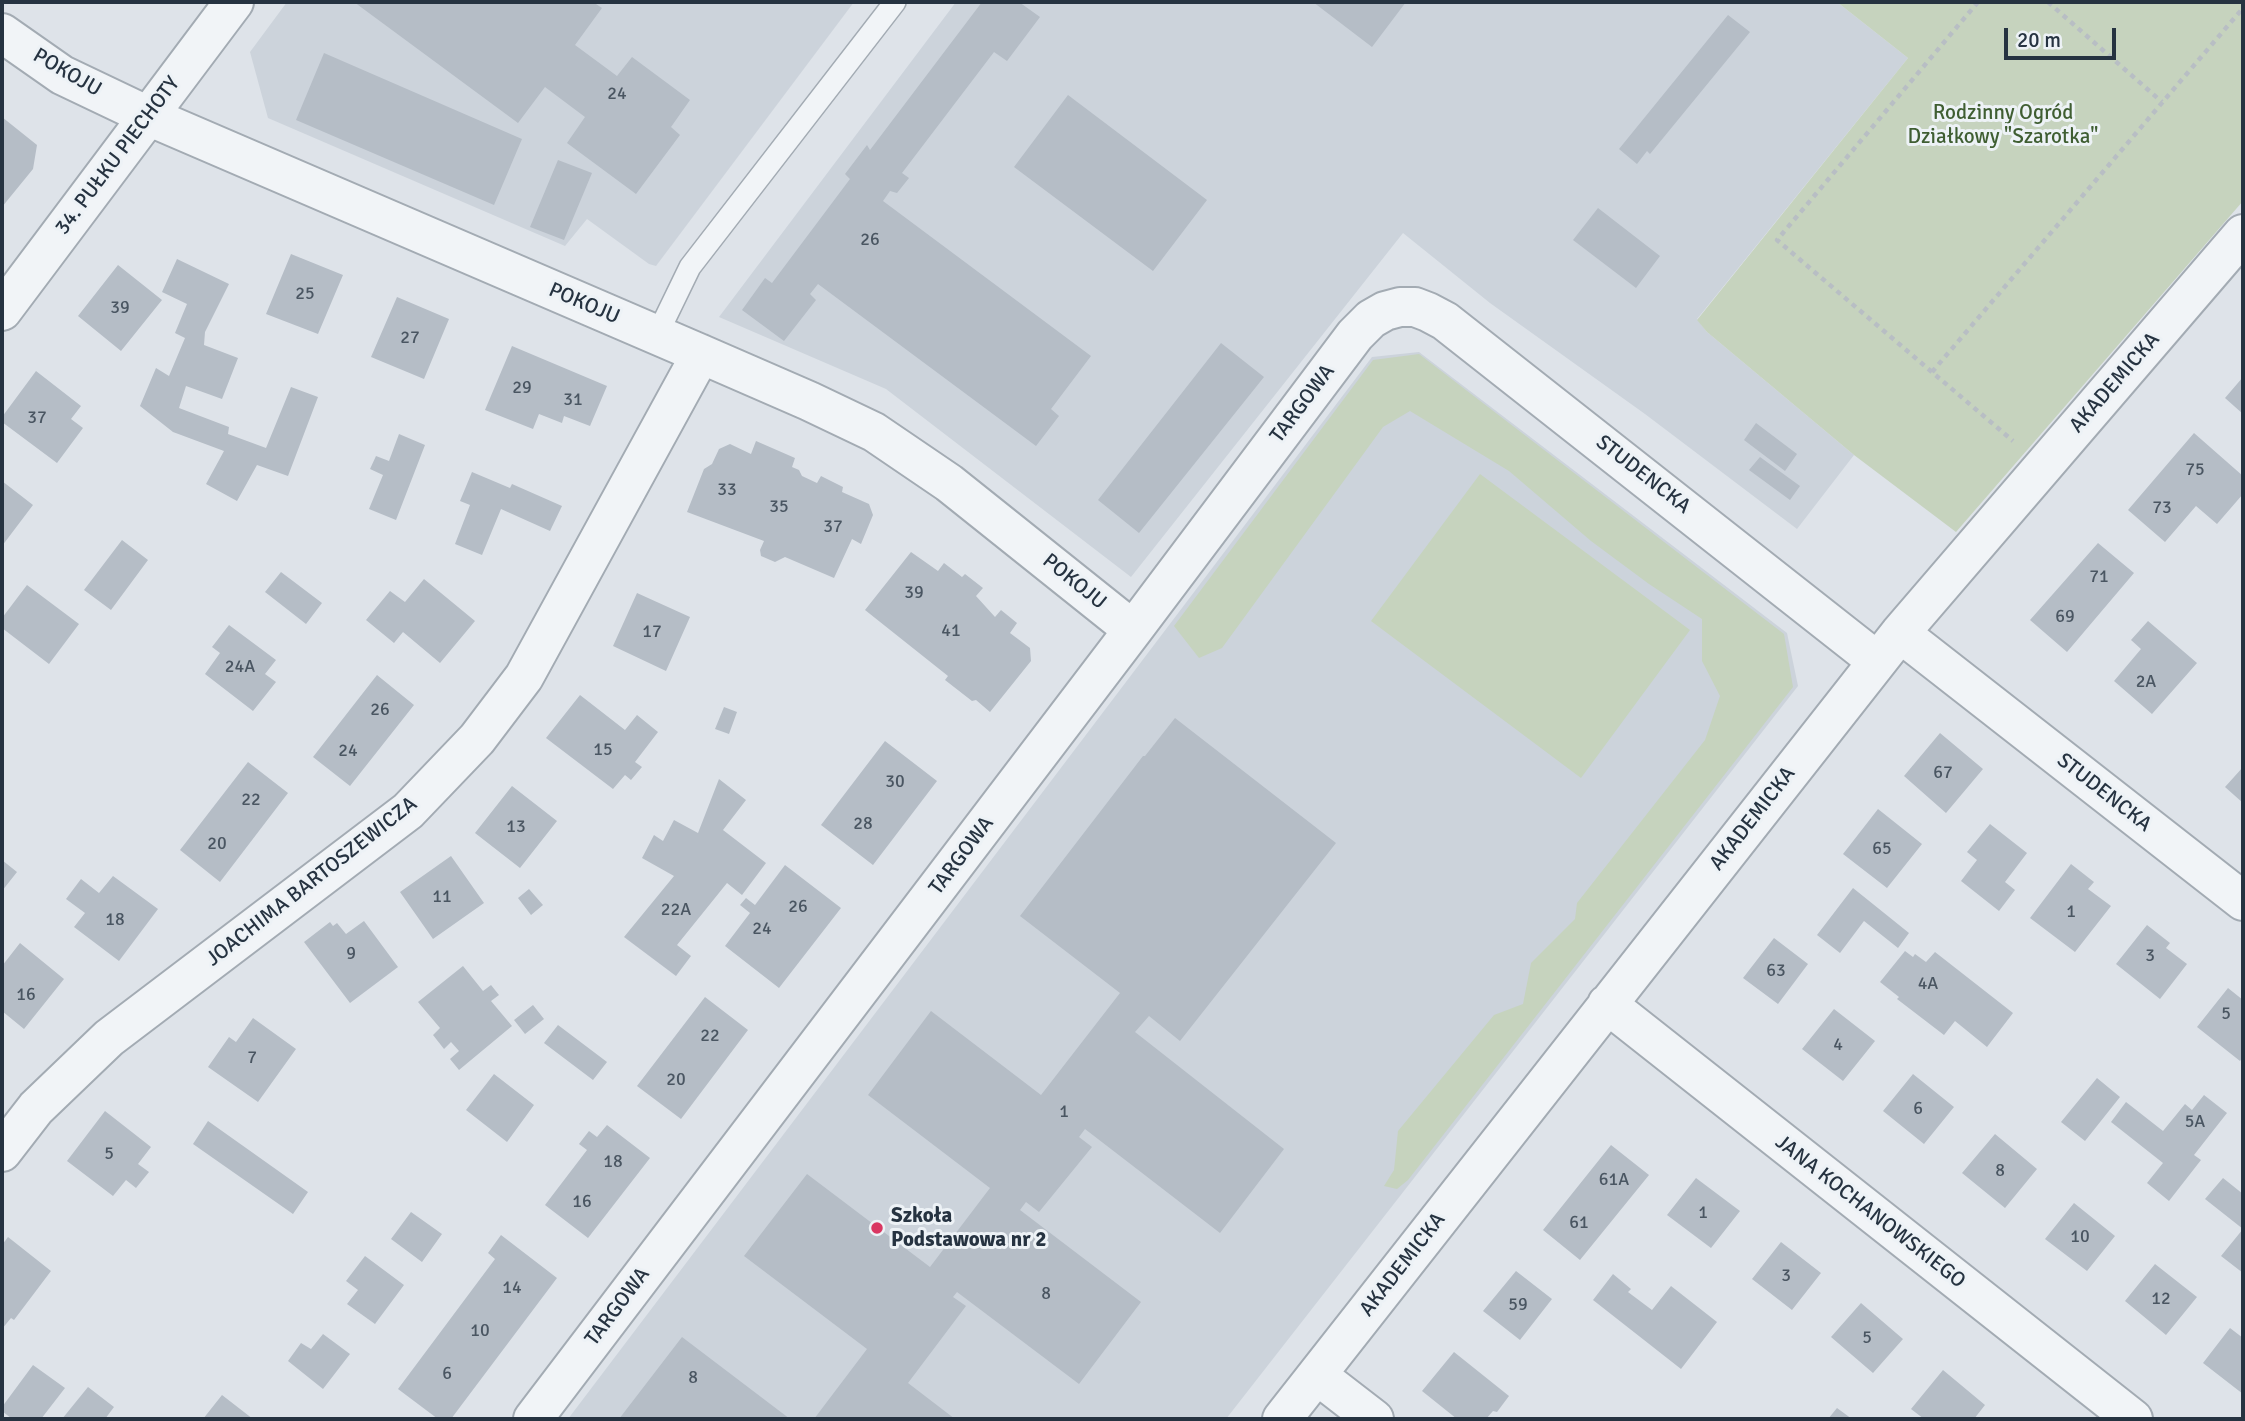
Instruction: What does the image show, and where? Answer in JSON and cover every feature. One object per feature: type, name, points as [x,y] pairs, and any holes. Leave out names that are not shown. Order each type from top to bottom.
[{"type":"street","name":"34. PUŁKU PIECHOTY","points":[[2,311],[234,2]]},
{"type":"street","name":"POKOJU","points":[[2,33],[62,75],[148,116],[809,401],[874,432],[949,483],[1133,631]]},
{"type":"street","name":"AKADEMICKA","points":[[1282,1419],[1889,647],[2243,234]]},
{"type":"street","name":"TARGOWA","points":[[533,1419],[1355,335],[1378,315],[1400,307]]},
{"type":"street","name":"STUDENCKA","points":[[1400,307],[1415,307],[1445,321],[1889,647],[1978,695],[2243,901]]},
{"type":"street","name":"JOACHIMA BARTOSZEWICZA","points":[[2,1152],[36,1108],[109,1038],[408,811],[477,739],[524,677],[701,354]]},
{"type":"street","name":"JANA KOCHANOWSKIEGO","points":[[1607,1004],[2133,1419]]},
{"type":"street","points":[[1317,1375],[1374,1419]]},
{"type":"lane","points":[[657,335],[690,267],[895,2]]},
{"type":"path","points":[[1979,2],[1777,240],[2043,467]]},
{"type":"path","points":[[2048,2],[2162,102]]},
{"type":"path","points":[[1932,372],[2243,8]]},
{"type":"shaded area","points":[[287,2],[854,2],[656,266],[649,264],[587,219],[565,246],[268,118],[250,52]]},
{"type":"shaded area","points":[[956,2],[1837,2],[1908,58],[1697,319],[1707,332],[1854,455],[1797,529],[1645,414],[1490,303],[1403,233],[1131,577],[886,389],[719,317]]},
{"type":"shaded area","points":[[1419,352],[1787,633],[1798,686],[1226,1419],[568,1419],[1372,357]]},
{"type":"green space","name":"Rodzinny Ogród Działkowy \"Szarotka\"","points":[[1837,2],[2243,2],[2243,201],[1956,532],[1854,455],[1707,332],[1697,320],[1908,58]]},
{"type":"green space","points":[[1419,354],[1784,634],[1793,687],[1408,1180],[1397,1189],[1384,1186],[1394,1170],[1398,1131],[1494,1015],[1523,1004],[1531,963],[1575,919],[1577,903],[1705,740],[1720,696],[1702,661],[1702,619],[1591,541],[1509,471],[1410,411],[1383,427],[1222,648],[1199,658],[1174,626],[1373,360]]},
{"type":"green space","points":[[1480,474],[1690,630],[1581,778],[1371,621]]},
{"type":"building","points":[[354,2],[593,2],[602,8],[575,45],[617,76],[632,57],[690,100],[671,127],[680,135],[636,194],[567,143],[585,117],[545,87],[518,123]]},
{"type":"building","points":[[982,2],[1019,2],[1040,17],[1007,61],[994,52],[902,173],[909,178],[897,193],[890,191],[883,201],[1091,356],[1051,409],[1059,416],[1036,446],[818,284],[810,294],[816,300],[784,341],[742,310],[765,278],[772,283],[850,179],[845,174],[867,145],[870,150]]},
{"type":"building","points":[[1313,2],[1406,2],[1372,47]]},
{"type":"building","points":[[1728,15],[1750,32],[1650,154],[1647,151],[1637,164],[1619,149]]},
{"type":"building","points":[[324,53],[522,139],[494,205],[296,120]]},
{"type":"building","points":[[1068,95],[1207,200],[1153,271],[1014,167]]},
{"type":"building","points":[[2,117],[37,145],[33,169],[2,207]]},
{"type":"building","points":[[558,160],[592,173],[564,240],[530,227]]},
{"type":"building","points":[[1598,208],[1660,256],[1636,288],[1573,240]]},
{"type":"building","points":[[291,254],[343,275],[318,334],[266,314]]},
{"type":"building","points":[[177,259],[229,284],[205,332],[204,345],[238,358],[222,399],[186,386],[179,408],[229,427],[228,434],[266,448],[291,387],[318,397],[288,476],[257,465],[237,501],[206,484],[224,451],[173,432],[140,406],[156,368],[169,376],[185,338],[175,333],[187,304],[162,292]]},
{"type":"building","points":[[118,265],[162,300],[121,351],[78,316]]},
{"type":"building","points":[[397,297],[449,319],[424,379],[371,357]]},
{"type":"building","points":[[1221,343],[1264,377],[1139,533],[1098,500]]},
{"type":"building","points":[[512,346],[607,386],[590,426],[564,416],[562,423],[539,414],[533,429],[485,410]]},
{"type":"building","points":[[36,371],[81,406],[71,419],[83,428],[57,463],[2,422],[2,417]]},
{"type":"building","points":[[2243,377],[2243,414],[2225,398]]},
{"type":"building","points":[[1756,423],[1797,454],[1785,471],[1744,440]]},
{"type":"building","points":[[2194,433],[2243,476],[2243,494],[2217,524],[2196,506],[2165,542],[2128,510]]},
{"type":"building","points":[[399,434],[425,445],[396,520],[369,509],[383,475],[370,469],[376,456],[389,461]]},
{"type":"building","points":[[756,441],[795,458],[792,467],[799,470],[802,476],[817,483],[821,476],[843,487],[842,492],[869,504],[873,515],[861,544],[852,539],[834,578],[785,557],[775,562],[761,556],[760,550],[764,541],[687,512],[704,469],[712,464],[719,449],[730,444],[751,454]]},
{"type":"building","points":[[1760,457],[1800,486],[1790,500],[1749,470]]},
{"type":"building","points":[[472,472],[510,488],[512,484],[562,506],[550,531],[501,509],[482,555],[455,544],[470,505],[460,501]]},
{"type":"building","points":[[2,481],[33,505],[2,546]]},
{"type":"building","points":[[122,540],[148,560],[111,610],[84,590]]},
{"type":"building","points":[[2098,543],[2134,573],[2067,652],[2030,620]]},
{"type":"building","points":[[911,552],[938,571],[944,563],[983,588],[976,596],[995,617],[1001,610],[1017,623],[1010,633],[1030,648],[1031,661],[990,712],[945,680],[948,676],[865,610]]},
{"type":"building","points":[[281,572],[322,603],[306,624],[265,592]]},
{"type":"building","points":[[424,579],[475,621],[440,663],[403,632],[394,643],[366,620],[390,591],[405,602]]},
{"type":"building","points":[[27,585],[79,624],[49,664],[2,628],[2,618]]},
{"type":"building","points":[[637,593],[690,617],[666,671],[613,646]]},
{"type":"building","points":[[2148,621],[2197,663],[2152,714],[2114,681],[2141,649],[2131,640]]},
{"type":"building","points":[[229,625],[276,660],[265,674],[276,682],[253,711],[205,674],[220,653],[212,647]]},
{"type":"building","points":[[377,675],[414,705],[350,786],[313,757]]},
{"type":"building","points":[[580,695],[625,730],[637,715],[658,732],[635,762],[642,767],[631,780],[625,775],[613,789],[546,738]]},
{"type":"building","points":[[724,707],[737,712],[729,734],[715,729]]},
{"type":"building","points":[[1175,718],[1336,843],[1180,1041],[1149,1016],[1135,1032],[1284,1149],[1220,1233],[1085,1129],[1079,1137],[1092,1147],[1039,1212],[1026,1202],[1020,1210],[1141,1302],[1079,1384],[957,1292],[953,1297],[966,1306],[908,1383],[955,1419],[814,1419],[867,1349],[744,1256],[807,1174],[930,1267],[990,1188],[868,1095],[931,1011],[1041,1095],[1120,993],[1020,916]]},
{"type":"building","points":[[1940,733],[1983,769],[1946,813],[1904,776]]},
{"type":"building","points":[[885,741],[937,781],[873,865],[821,825]]},
{"type":"building","points":[[248,762],[288,793],[220,882],[180,850]]},
{"type":"building","points":[[2243,767],[2243,803],[2225,787]]},
{"type":"building","points":[[719,779],[746,800],[723,830],[766,863],[742,895],[727,883],[677,945],[691,956],[676,976],[624,937],[674,876],[642,858],[654,835],[663,841],[674,820],[698,833]]},
{"type":"building","points":[[512,786],[557,821],[520,868],[475,833]]},
{"type":"building","points":[[1878,809],[1922,844],[1887,888],[1843,854]]},
{"type":"building","points":[[1990,824],[2027,853],[2005,882],[2015,890],[1999,911],[1961,881],[1977,860],[1967,852]]},
{"type":"building","points":[[451,856],[484,903],[433,939],[400,892]]},
{"type":"building","points":[[2,860],[17,872],[2,891]]},
{"type":"building","points":[[2071,864],[2094,882],[2088,889],[2111,906],[2075,952],[2030,918]]},
{"type":"building","points":[[785,865],[841,908],[779,988],[725,946],[750,913],[740,905],[746,898],[755,905]]},
{"type":"building","points":[[113,876],[158,909],[119,961],[74,927],[85,913],[66,899],[81,879],[99,893]]},
{"type":"building","points":[[1853,888],[1909,933],[1898,948],[1864,921],[1840,953],[1817,935]]},
{"type":"building","points":[[529,889],[543,905],[531,915],[518,898]]},
{"type":"building","points":[[364,921],[398,967],[350,1003],[304,942],[330,922],[333,926],[337,923],[346,934]]},
{"type":"building","points":[[2147,925],[2170,943],[2166,948],[2187,964],[2160,999],[2116,964]]},
{"type":"building","points":[[1774,938],[1808,964],[1778,1004],[1743,978]]},
{"type":"building","points":[[20,943],[64,979],[24,1029],[2,1011],[2,966]]},
{"type":"building","points":[[1905,951],[1926,962],[1935,952],[2013,1013],[1987,1047],[1955,1021],[1944,1035],[1897,999],[1899,997],[1880,982]]},
{"type":"building","points":[[463,966],[483,991],[491,985],[499,995],[491,1001],[512,1026],[459,1070],[450,1059],[459,1051],[451,1042],[444,1049],[433,1035],[440,1028],[418,1002]]},
{"type":"building","points":[[2228,988],[2243,1000],[2243,1057],[2240,1061],[2197,1027]]},
{"type":"building","points":[[705,997],[748,1030],[681,1119],[637,1086]]},
{"type":"building","points":[[533,1005],[544,1019],[525,1034],[514,1020]]},
{"type":"building","points":[[1834,1009],[1875,1041],[1843,1081],[1802,1049]]},
{"type":"building","points":[[253,1018],[296,1049],[258,1102],[208,1067],[229,1037],[236,1042]]},
{"type":"building","points":[[558,1025],[607,1062],[593,1080],[544,1043]]},
{"type":"building","points":[[494,1074],[534,1105],[507,1142],[466,1110]]},
{"type":"building","points":[[1913,1074],[1954,1107],[1924,1144],[1883,1111]]},
{"type":"building","points":[[2097,1078],[2120,1097],[2085,1141],[2061,1122]]},
{"type":"building","points":[[2204,1095],[2227,1113],[2194,1155],[2201,1160],[2169,1201],[2147,1183],[2163,1163],[2111,1122],[2126,1102],[2163,1131],[2185,1104],[2192,1110]]},
{"type":"building","points":[[105,1111],[151,1147],[138,1164],[149,1172],[136,1188],[126,1180],[113,1196],[67,1161]]},
{"type":"building","points":[[208,1121],[308,1192],[293,1214],[193,1144]]},
{"type":"building","points":[[607,1125],[650,1158],[588,1238],[545,1205],[587,1150],[579,1144],[589,1131],[597,1137]]},
{"type":"building","points":[[1995,1134],[2037,1169],[2005,1208],[1962,1173]]},
{"type":"building","points":[[1611,1145],[1649,1175],[1580,1260],[1543,1230]]},
{"type":"building","points":[[1696,1178],[1740,1211],[1711,1248],[1667,1215]]},
{"type":"building","points":[[2223,1178],[2243,1194],[2243,1229],[2205,1199]]},
{"type":"building","points":[[2074,1203],[2115,1236],[2087,1271],[2045,1239]]},
{"type":"building","points":[[411,1212],[442,1234],[422,1262],[391,1239]]},
{"type":"building","points":[[2243,1229],[2243,1273],[2221,1256]]},
{"type":"building","points":[[501,1235],[557,1278],[451,1419],[438,1419],[398,1389],[495,1259],[488,1253]]},
{"type":"building","points":[[8,1237],[51,1271],[14,1320],[11,1318],[2,1329],[2,1245]]},
{"type":"building","points":[[1781,1242],[1821,1273],[1792,1310],[1752,1279]]},
{"type":"building","points":[[365,1256],[404,1285],[375,1324],[347,1304],[358,1290],[346,1281]]},
{"type":"building","points":[[2155,1264],[2197,1297],[2166,1335],[2125,1301]]},
{"type":"building","points":[[1516,1271],[1552,1299],[1520,1340],[1483,1311]]},
{"type":"building","points":[[1613,1274],[1631,1289],[1628,1292],[1652,1310],[1671,1286],[1717,1322],[1681,1369],[1593,1300]]},
{"type":"building","points":[[1861,1303],[1903,1339],[1873,1373],[1831,1337]]},
{"type":"building","points":[[2230,1328],[2243,1338],[2243,1394],[2203,1363]]},
{"type":"building","points":[[323,1334],[350,1354],[323,1389],[288,1361],[301,1343],[311,1349]]},
{"type":"building","points":[[682,1337],[790,1419],[619,1419]]},
{"type":"building","points":[[1454,1352],[1509,1396],[1497,1412],[1493,1411],[1486,1419],[1457,1419],[1422,1391]]},
{"type":"building","points":[[33,1365],[65,1388],[41,1419],[12,1419],[2,1411],[2,1407]]},
{"type":"building","points":[[1943,1370],[1985,1405],[1974,1419],[1924,1419],[1911,1409]]},
{"type":"building","points":[[88,1387],[114,1407],[105,1419],[62,1419]]},
{"type":"building","points":[[222,1395],[253,1419],[203,1419]]},
{"type":"building","points":[[1837,1408],[1852,1419],[1828,1419]]},
{"type":"place","name":"Szkoła Podstawowa nr 2","points":[[877,1228]]}]
